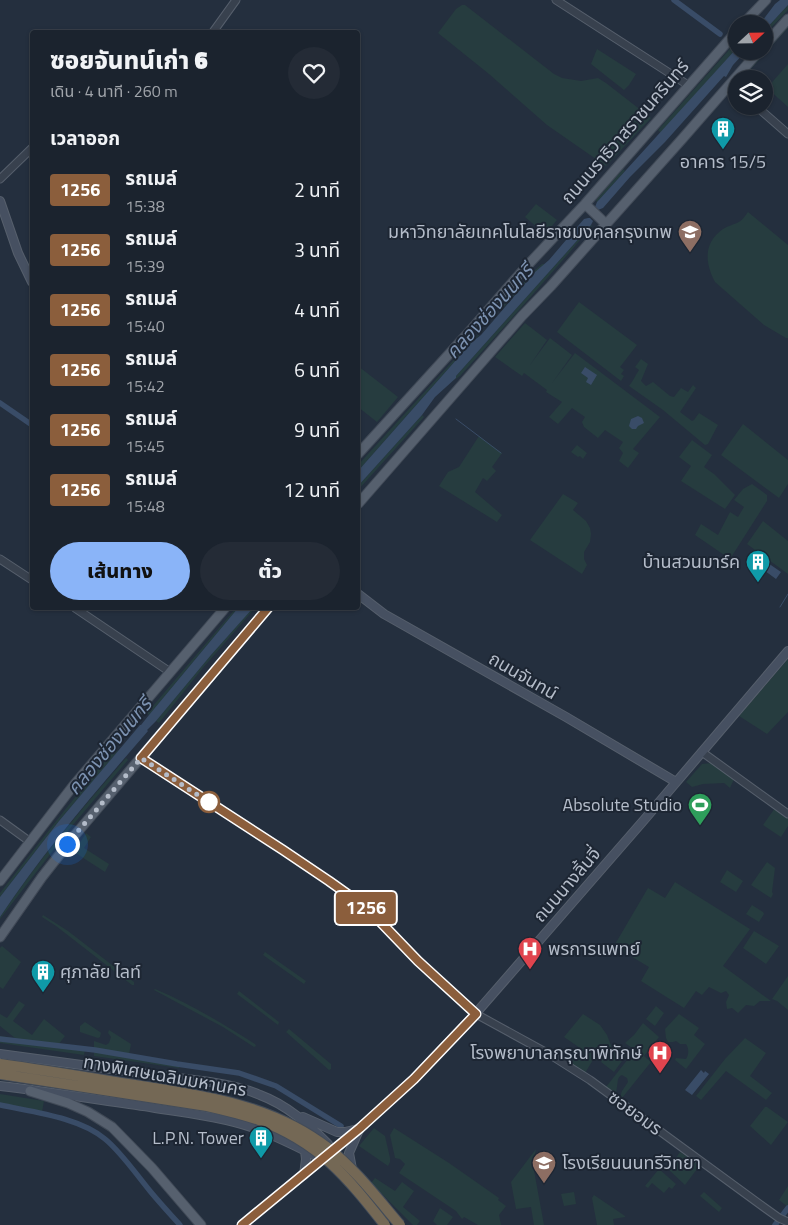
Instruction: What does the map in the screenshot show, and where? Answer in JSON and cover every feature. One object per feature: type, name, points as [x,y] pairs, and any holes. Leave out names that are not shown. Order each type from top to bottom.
[{"type":"highway","name":"ทางพิเศษเฉลิมมหานคร","points":[[0,1064],[208,1097],[261,1111],[285,1121],[328,1148],[353,1170],[400,1225]]},
{"type":"highway","name":"ทางพิเศษเฉลิมมหานคร","points":[[0,1074],[207,1106],[239,1113],[259,1120],[298,1138],[315,1149],[345,1177],[385,1225]]},
{"type":"main road","points":[[752,15],[766,0]]},
{"type":"main road","points":[[773,36],[788,19]]},
{"type":"main road","name":"ถนนนราธิวาสราชนครินทร์","points":[[360,452],[585,204],[728,41]]},
{"type":"main road","points":[[360,502],[522,316],[683,138],[728,91]]},
{"type":"main road","points":[[0,201],[18,253],[30,278]]},
{"type":"main road","points":[[585,204],[606,224]]},
{"type":"main road","name":"ถนนจันทน์","points":[[360,596],[384,614],[676,782]]},
{"type":"main road","points":[[0,881],[73,786],[222,610]]},
{"type":"main road","points":[[0,938],[21,906],[60,854],[266,610]]},
{"type":"main road","name":"ถนนนางลิ้นจี่","points":[[242,1225],[360,1128],[414,1079],[476,1014],[788,651]]},
{"type":"main road","points":[[0,1054],[226,1086],[250,1091],[268,1098],[295,1114],[337,1132],[360,1128]]},
{"type":"main road","points":[[173,1111],[179,1079]]},
{"type":"main road","points":[[0,1086],[202,1115],[251,1127],[322,1158]]},
{"type":"main road","points":[[30,1091],[88,1112],[112,1127],[152,1168],[201,1225]]},
{"type":"main road","points":[[295,1114],[334,1150],[396,1225]]},
{"type":"main road","points":[[353,1171],[349,1152],[360,1128]]},
{"type":"main road","points":[[304,1150],[306,1158],[304,1175]]},
{"type":"street","points":[[214,30],[236,0]]},
{"type":"street","points":[[556,0],[688,85]]},
{"type":"street","points":[[766,115],[788,134]]},
{"type":"street","points":[[0,179],[30,150]]},
{"type":"street","points":[[0,559],[30,579]]},
{"type":"street","points":[[78,610],[170,672]]},
{"type":"street","points":[[702,752],[788,814]]},
{"type":"street","name":"ซอยอมร","points":[[141,758],[283,850],[367,908],[418,961],[476,1014],[549,1054],[593,1082],[783,1220]]},
{"type":"street","points":[[0,820],[30,841]]},
{"type":"green space","points":[[465,5],[554,74],[562,78],[581,81],[598,78],[651,118],[606,166],[547,125],[489,74],[438,33],[456,9]]},
{"type":"green space","points":[[788,5],[788,10],[773,26],[773,21]]},
{"type":"green space","points":[[788,25],[788,28],[773,45],[773,42]]},
{"type":"green space","points":[[597,49],[636,74],[624,90],[591,64]]},
{"type":"green space","points":[[728,51],[728,58],[661,133],[658,130]]},
{"type":"green space","points":[[756,60],[759,60],[750,70],[748,69]]},
{"type":"green space","points":[[788,64],[788,107],[773,93],[773,81]]},
{"type":"green space","points":[[623,169],[625,171],[597,202],[596,200]]},
{"type":"green space","points":[[536,204],[557,220],[545,234],[525,217]]},
{"type":"green space","points":[[748,212],[788,245],[788,338],[764,325],[715,282],[709,268],[708,254],[712,241],[723,229],[740,221]]},
{"type":"green space","points":[[591,225],[576,245],[510,320],[460,376],[451,382],[456,378]]},
{"type":"green space","points":[[542,264],[545,264],[535,272],[501,310],[503,305]]},
{"type":"green space","points":[[579,302],[637,345],[620,367],[624,370],[621,374],[624,376],[621,381],[557,332]]},
{"type":"green space","points":[[525,323],[547,340],[530,365],[550,338],[572,355],[552,383],[575,353],[660,417],[633,449],[639,453],[628,468],[619,461],[623,453],[619,448],[623,442],[605,430],[598,438],[584,427],[582,422],[585,417],[572,408],[558,424],[549,417],[562,402],[546,392],[547,390],[524,373],[522,376],[495,357]]},
{"type":"green space","points":[[486,328],[360,469],[360,463],[471,341]]},
{"type":"green space","points":[[641,359],[648,364],[641,381],[646,386],[653,382],[670,396],[674,397],[681,388],[688,392],[693,385],[696,388],[680,412],[692,421],[699,413],[718,425],[708,444],[705,445],[663,410],[629,386],[639,370],[635,367]]},
{"type":"green space","points":[[360,368],[398,397],[377,422],[360,409]]},
{"type":"green space","points":[[422,415],[424,417],[360,488],[360,484]]},
{"type":"green space","points":[[743,424],[788,460],[788,484],[779,498],[721,455]]},
{"type":"green space","points":[[479,436],[502,453],[492,467],[496,471],[487,481],[483,478],[475,492],[502,515],[497,522],[439,486],[448,472],[459,467]]},
{"type":"green space","points":[[692,440],[712,455],[704,467],[714,474],[735,495],[725,509],[681,481],[691,466],[679,457]]},
{"type":"green space","points":[[577,445],[587,453],[583,459],[571,452]]},
{"type":"green space","points":[[752,484],[767,495],[767,501],[730,559],[695,535],[701,524],[718,535],[730,512],[738,517],[744,507],[734,500],[743,489]]},
{"type":"green space","points":[[563,494],[578,503],[573,510],[586,521],[590,528],[590,542],[584,552],[584,559],[587,565],[582,574],[530,540]]},
{"type":"green space","points":[[763,521],[788,541],[788,574],[747,544]]},
{"type":"green space","points":[[234,610],[236,610],[149,715],[147,713]]},
{"type":"green space","points":[[253,610],[202,669],[159,723],[156,721],[211,655]]},
{"type":"green space","points":[[788,659],[788,712],[767,734],[739,716]]},
{"type":"green space","points":[[115,748],[118,751],[59,821],[0,897],[0,893]]},
{"type":"green space","points":[[126,758],[128,760],[72,826],[0,919],[14,896],[76,816]]},
{"type":"green space","points":[[712,763],[734,779],[730,788],[724,783],[703,784],[692,787],[686,782],[702,764]]},
{"type":"green space","points":[[775,808],[788,817],[788,826],[781,837],[763,825]]},
{"type":"green space","points":[[86,833],[91,837],[84,848],[109,864],[105,872],[74,852]]},
{"type":"green space","points":[[767,862],[775,868],[771,898],[751,885]]},
{"type":"green space","points":[[727,870],[743,881],[736,892],[720,882]]},
{"type":"green space","points":[[675,882],[750,929],[723,966],[771,1001],[760,1001],[754,1006],[746,1005],[738,1013],[732,1008],[727,1009],[726,1002],[729,995],[726,991],[721,993],[709,987],[702,995],[696,991],[684,1008],[641,981],[649,967],[614,946],[648,888],[665,898]]},
{"type":"green space","points":[[752,905],[764,914],[759,922],[746,914]]},
{"type":"green space","points":[[43,915],[68,931],[134,982],[134,985],[42,917]]},
{"type":"green space","points":[[754,931],[779,946],[766,964],[743,948]]},
{"type":"green space","points":[[2,946],[21,962],[3,989],[0,987],[0,948]]},
{"type":"green space","points":[[265,952],[306,981],[304,984],[263,955]]},
{"type":"green space","points":[[788,976],[788,1010],[772,999]]},
{"type":"green space","points":[[155,989],[207,1015],[256,1046],[254,1047],[223,1027]]},
{"type":"green space","points":[[239,991],[279,1022],[278,1025],[237,994]]},
{"type":"green space","points":[[19,1001],[25,1005],[13,1021],[32,1035],[44,1019],[65,1036],[58,1045],[85,1049],[84,1055],[0,1043],[0,1036],[15,1038],[0,1026],[0,1014],[7,1018]]},
{"type":"green space","points":[[656,1006],[664,1013],[655,1026],[646,1019]]},
{"type":"green space","points":[[583,1014],[600,1025],[607,1035],[612,1048],[609,1052],[613,1054],[618,1046],[627,1054],[614,1072],[601,1062],[602,1060],[596,1055],[585,1073],[570,1063],[580,1048],[564,1037]]},
{"type":"green space","points":[[679,1014],[699,1028],[694,1035],[705,1044],[686,1069],[675,1060],[676,1058],[686,1059],[688,1047],[686,1044],[680,1044],[676,1041],[668,1042],[666,1038],[665,1029]]},
{"type":"green space","points":[[85,1022],[101,1033],[100,1037],[80,1032],[80,1026]]},
{"type":"green space","points":[[643,1023],[659,1037],[644,1056],[651,1062],[622,1098],[620,1097],[628,1082],[627,1078],[622,1075],[620,1076],[616,1094],[606,1087],[635,1050],[625,1043]]},
{"type":"green space","points":[[289,1029],[331,1064],[331,1069],[329,1070],[286,1032]]},
{"type":"green space","points":[[109,1030],[131,1044],[129,1054],[179,1063],[179,1068],[94,1056],[94,1041],[106,1045],[109,1043],[111,1037],[108,1033]]},
{"type":"green space","points":[[745,1038],[766,1053],[750,1076],[772,1093],[766,1100],[726,1071],[701,1100],[696,1096],[725,1059]]},
{"type":"green space","points":[[0,1094],[44,1101],[42,1112],[0,1104]]},
{"type":"green space","points":[[765,1107],[788,1122],[771,1145],[750,1126]]},
{"type":"green space","points":[[374,1128],[385,1136],[390,1158],[388,1166],[359,1146]]},
{"type":"green space","points":[[394,1128],[499,1198],[498,1200],[506,1206],[499,1215],[501,1225],[478,1225],[464,1217],[462,1219],[456,1211],[399,1173],[405,1164],[400,1159],[395,1158],[390,1135]]},
{"type":"green space","points":[[536,1149],[533,1165],[544,1225],[534,1225],[531,1207],[516,1209],[511,1182]]},
{"type":"green space","points":[[680,1152],[700,1165],[685,1185],[668,1169]]},
{"type":"green space","points":[[659,1169],[676,1184],[672,1189],[669,1187],[664,1193],[652,1183],[648,1188],[645,1186]]},
{"type":"green space","points":[[375,1178],[395,1191],[402,1182],[414,1191],[403,1207],[420,1221],[417,1225],[413,1225],[371,1183]]},
{"type":"green space","points":[[788,1186],[788,1207],[779,1200]]},
{"type":"green space","points":[[574,1192],[576,1204],[564,1206],[561,1194]]},
{"type":"green space","points":[[704,1192],[722,1208],[719,1212],[700,1196]]},
{"type":"green space","points":[[594,1195],[625,1217],[613,1219],[614,1225],[597,1225],[592,1198]]},
{"type":"green space","points":[[440,1208],[453,1217],[447,1225],[437,1225],[433,1221]]},
{"type":"water","points":[[780,0],[788,0],[788,5],[773,21],[773,15],[767,15]]},
{"type":"water","points":[[728,58],[728,60],[738,60],[728,70],[726,77],[724,76],[603,208],[598,210],[595,207],[597,202]]},
{"type":"water","points":[[590,218],[593,221],[456,378],[435,397],[422,415],[360,484],[360,469],[584,219]]},
{"type":"water","points":[[585,367],[597,375],[591,385],[586,382],[588,378],[581,373]]},
{"type":"water","points":[[638,416],[642,418],[644,423],[636,429],[632,429],[629,426],[631,419]]},
{"type":"water","points":[[765,561],[781,572],[776,579],[761,568]]},
{"type":"water","points":[[236,610],[251,610],[147,730],[71,822],[34,869],[0,917],[0,897],[59,821]]},
{"type":"water","points":[[701,1070],[709,1074],[692,1095],[685,1090]]},
{"type":"waterway","points":[[674,0],[720,34]]},
{"type":"waterway","points":[[0,403],[30,424]]},
{"type":"waterway","points":[[456,419],[501,453]]},
{"type":"waterway","points":[[780,607],[788,594]]},
{"type":"waterway","points":[[0,1039],[95,1050],[239,1073],[276,1086],[341,1126]]},
{"type":"waterway","points":[[0,1105],[69,1120],[82,1125],[105,1139],[117,1150],[180,1225]]},
{"type":"waterway","points":[[775,1225],[788,1208]]},
{"type":"bus line","name":"1256","points":[[242,1225],[360,1128],[414,1079],[476,1014],[418,961],[367,908],[247,826],[141,758],[266,610]]},
{"type":"place","name":"อาคาร 15/5","points":[[723,150]]},
{"type":"place","name":"มหาวิทยาลัยเทคโนโลยีราชมงคลกรุงเทพ","points":[[690,253]]},
{"type":"place","name":"บ้านสวนมาร์ค","points":[[758,583]]},
{"type":"place","name":"Absolute Studio","points":[[700,826]]},
{"type":"place","name":"พรการแพทย์","points":[[530,970]]},
{"type":"place","name":"ศุภาลัย ไลท์","points":[[43,993]]},
{"type":"place","name":"โรงพยาบาลกรุณาพิทักษ์","points":[[660,1074]]},
{"type":"place","name":"L.P.N. Tower","points":[[261,1159]]},
{"type":"place","name":"โรงเรียนนนทรีวิทยา","points":[[544,1184]]},
{"type":"route","points":[[67,844],[141,758],[209,802]]},
{"type":"water label","name":"คลองช่องนนทรี","points":[[489,311]]},
{"type":"water label","name":"คลองช่องนนทรี","points":[[109,746]]}]
